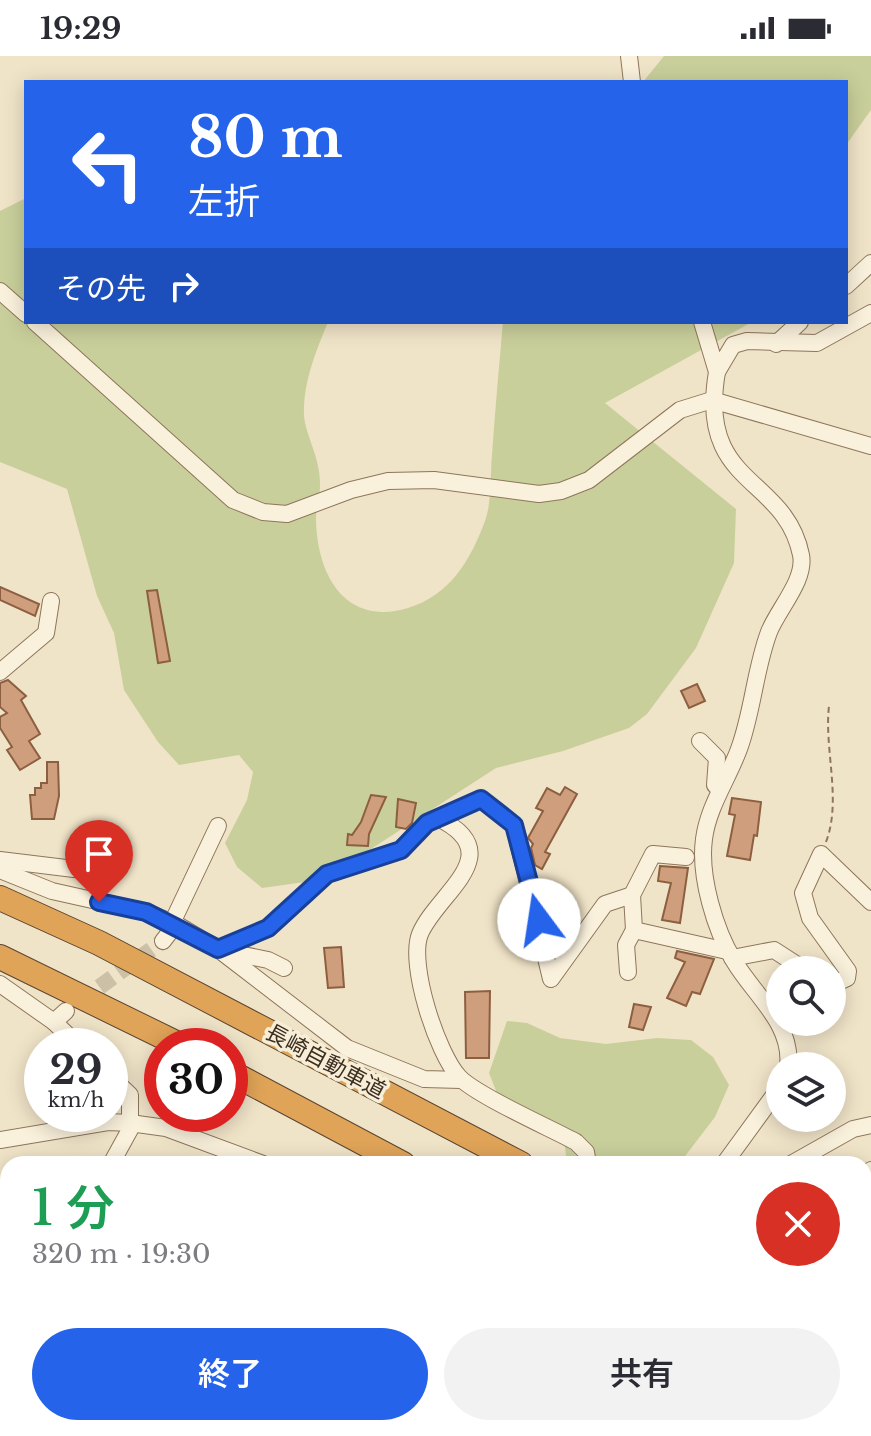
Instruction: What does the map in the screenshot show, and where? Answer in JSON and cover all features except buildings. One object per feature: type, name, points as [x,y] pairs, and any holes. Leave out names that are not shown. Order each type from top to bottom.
[{"type":"highway","name":"長崎自動車道","points":[[0,898],[113,950],[506,1156]]},
{"type":"highway","points":[[0,957],[145,1028]]},
{"type":"highway","points":[[248,1082],[388,1156]]},
{"type":"street","points":[[629,56],[632,80]]},
{"type":"street","points":[[848,284],[871,263]]},
{"type":"street","points":[[0,291],[24,312]]},
{"type":"street","points":[[788,1052],[780,1026],[730,954],[706,878],[704,841],[740,747],[762,649],[799,575],[802,558],[785,519],[730,461],[716,433],[712,400],[717,372],[733,345],[747,341],[817,343],[871,313]]},
{"type":"street","points":[[37,324],[233,500],[263,512],[287,514],[351,490],[388,481],[434,480],[539,494],[561,491],[589,480],[680,410],[712,400],[871,446]]},
{"type":"street","points":[[703,324],[717,372]]},
{"type":"street","points":[[776,344],[798,324]]},
{"type":"street","points":[[0,672],[46,633],[51,601]]},
{"type":"street","points":[[700,741],[717,758],[715,785],[721,790]]},
{"type":"street","points":[[218,949],[268,928],[327,874],[401,850],[427,823],[481,799],[514,825],[551,979],[605,904],[632,895]]},
{"type":"street","points":[[438,818],[453,825],[466,838],[470,855],[461,881],[421,933],[416,957],[430,1015],[446,1062],[461,1080],[576,1142],[587,1156]]},
{"type":"street","points":[[163,941],[174,924],[218,826]]},
{"type":"street","points":[[628,972],[626,945],[634,930],[632,895],[653,854],[686,857]]},
{"type":"street","points":[[837,956],[810,918],[803,893],[821,854],[871,902]]},
{"type":"street","points":[[0,860],[74,869],[86,857]]},
{"type":"street","points":[[0,870],[52,891],[146,912],[174,924],[218,949],[347,1048],[424,1079],[461,1080]]},
{"type":"street","points":[[634,930],[730,954],[774,950],[783,956]]},
{"type":"street","points":[[218,949],[268,960],[284,968]]},
{"type":"street","points":[[0,984],[60,1016],[68,1028]]},
{"type":"street","points":[[115,1156],[131,1123],[128,1093]]},
{"type":"street","points":[[730,1156],[766,1106]]},
{"type":"street","points":[[0,1140],[94,1124],[131,1123],[166,1128],[241,1156]]},
{"type":"street","points":[[805,1156],[853,1129],[871,1125]]},
{"type":"path","points":[[821,854],[833,821],[825,735],[829,706]]},
{"type":"green space","points":[[664,56],[871,56],[871,110],[848,142],[848,80],[645,80]]},
{"type":"green space","points":[[24,199],[24,324],[327,324],[311,367],[304,403],[305,423],[320,476],[317,537],[328,575],[338,590],[351,602],[367,610],[386,612],[408,608],[436,595],[457,575],[473,550],[489,506],[503,324],[748,324],[605,403],[736,509],[734,563],[696,648],[647,714],[629,728],[563,751],[496,768],[371,849],[305,882],[262,888],[237,867],[225,843],[247,800],[253,772],[239,755],[179,765],[158,742],[124,690],[114,633],[97,596],[67,489],[0,462],[0,211]]},
{"type":"green space","points":[[507,1021],[527,1023],[560,1038],[606,1044],[657,1038],[691,1040],[713,1057],[729,1085],[715,1117],[685,1156],[566,1156],[564,1139],[500,1101],[489,1073]]},
{"type":"tunnel","points":[[80,1001],[163,941]]},
{"type":"route","points":[[99,902],[146,912],[176,924],[218,949],[268,928],[283,917],[315,881],[327,874],[359,861],[388,856],[401,850],[427,823],[481,799],[508,817],[514,825],[539,920]]}]
